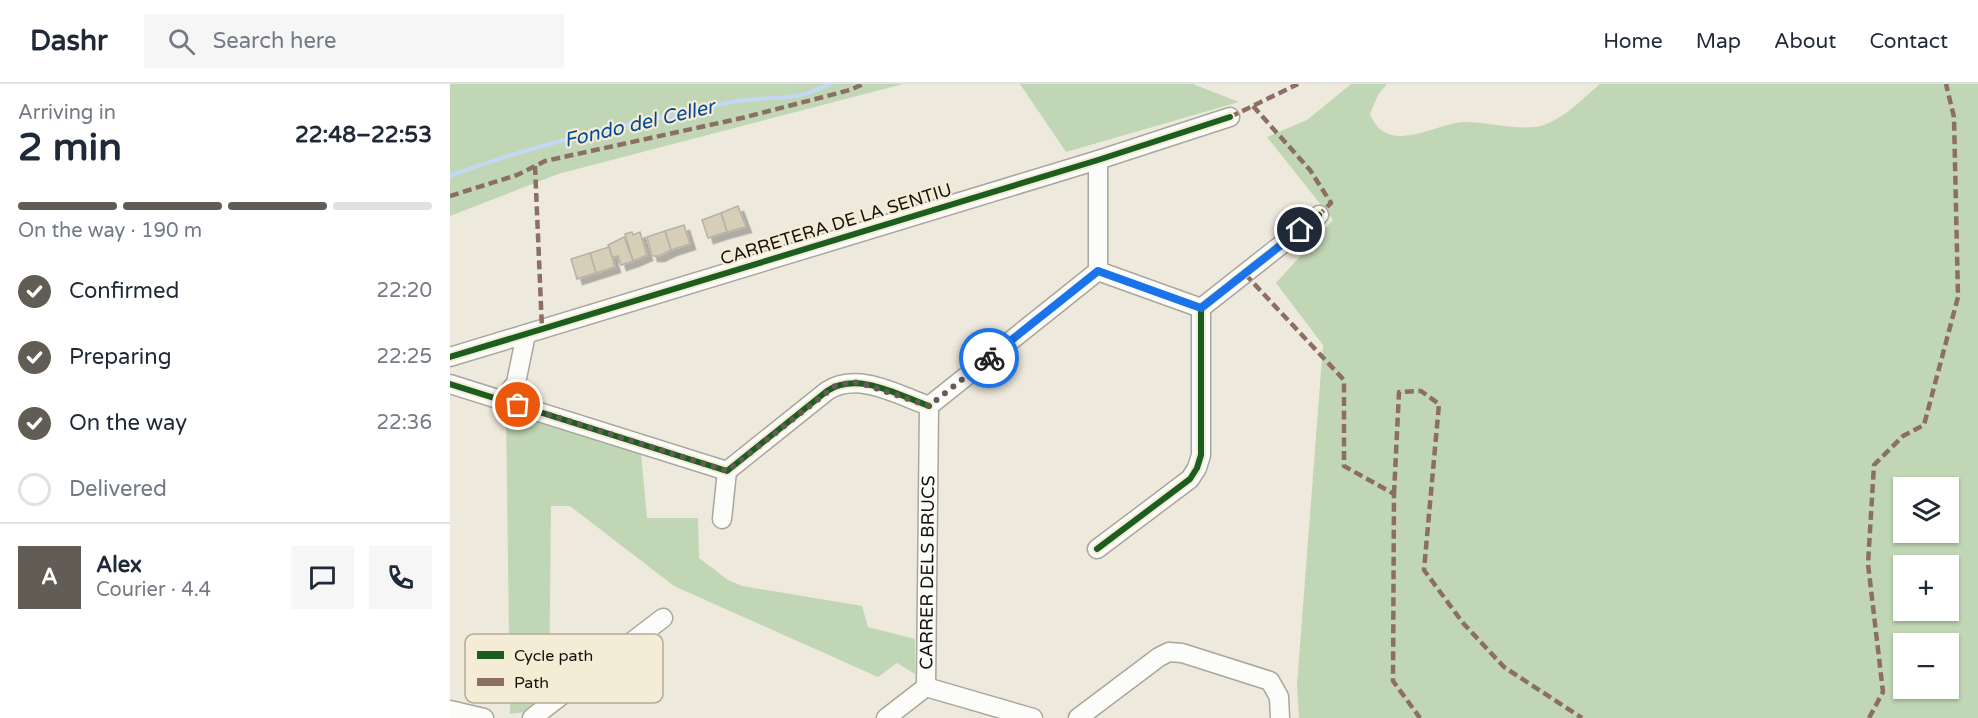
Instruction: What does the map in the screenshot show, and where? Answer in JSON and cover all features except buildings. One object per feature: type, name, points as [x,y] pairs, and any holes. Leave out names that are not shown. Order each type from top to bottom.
[{"type":"street","name":"CARRETERA DE LA SENTIU","points":[[450,357],[1098,160],[1230,117]]},
{"type":"street","points":[[1098,160],[1098,271]]},
{"type":"street","points":[[1201,308],[1319,215]]},
{"type":"street","points":[[1098,271],[1201,308]]},
{"type":"street","points":[[722,519],[727,471],[827,391],[844,383],[863,384],[929,406],[1098,271]]},
{"type":"street","points":[[1096,549],[1185,483],[1197,468],[1201,455],[1201,308]]},
{"type":"street","points":[[503,400],[516,383],[526,334]]},
{"type":"street","points":[[516,383],[532,409]]},
{"type":"street","points":[[450,384],[727,471]]},
{"type":"street","name":"CARRER DELS BRUCS","points":[[886,718],[926,687],[929,406]]},
{"type":"street","points":[[642,634],[663,618]]},
{"type":"street","points":[[1078,718],[1159,657],[1169,652],[1182,653],[1264,677],[1277,691],[1280,718]]},
{"type":"street","points":[[926,687],[1033,718]]},
{"type":"street","points":[[532,718],[552,703]]},
{"type":"street","points":[[450,710],[484,718]]},
{"type":"green space","points":[[450,84],[903,84],[558,174],[450,216]]},
{"type":"green space","points":[[1020,84],[1193,84],[1239,102],[1066,152]]},
{"type":"green space","points":[[1351,84],[1387,84],[1378,95],[1370,114],[1381,130],[1388,134],[1401,136],[1465,122],[1516,127],[1544,125],[1567,112],[1600,84],[1978,84],[1978,718],[1299,718],[1297,685],[1323,345],[1276,283],[1333,220],[1267,137],[1307,120]]},
{"type":"green space","points":[[506,411],[641,453],[647,518],[698,518],[699,558],[728,580],[742,586],[862,606],[868,627],[915,639],[915,674],[897,663],[878,677],[674,586],[570,506],[551,506],[550,634],[509,634]]},
{"type":"green space","points":[[510,703],[537,703],[526,712],[510,714]]},
{"type":"waterway","name":"Fondo del Celler","points":[[450,176],[519,153],[625,125],[732,102],[796,96],[830,84]]},
{"type":"marked path","points":[[450,196],[517,175],[545,161],[742,118],[850,90],[863,84]]},
{"type":"marked path","points":[[1230,117],[1298,84]]},
{"type":"marked path","points":[[1869,718],[1883,692],[1868,564],[1874,465],[1903,436],[1924,425],[1958,297],[1954,117],[1946,84]]},
{"type":"marked path","points":[[1253,106],[1310,170],[1331,203],[1319,215]]},
{"type":"marked path","points":[[535,166],[542,329]]},
{"type":"marked path","points":[[1245,274],[1344,380],[1344,466],[1394,494],[1393,681],[1420,718]]},
{"type":"marked path","points":[[1394,494],[1399,392],[1421,391],[1439,404],[1424,570],[1463,623],[1504,667],[1582,718]]},
{"type":"cycle path","points":[[450,357],[1098,160],[1230,117]]},
{"type":"cycle path","points":[[1097,549],[1190,479],[1197,468],[1201,455],[1201,308],[1319,215]]},
{"type":"cycle path","points":[[450,384],[727,471],[827,391],[839,385],[852,383],[878,387],[929,406]]},
{"type":"way so far","points":[[518,405],[727,471],[835,386],[853,382],[863,384],[929,406],[989,358]]},
{"type":"route","points":[[989,358],[1098,271],[1201,308],[1300,230]]}]
